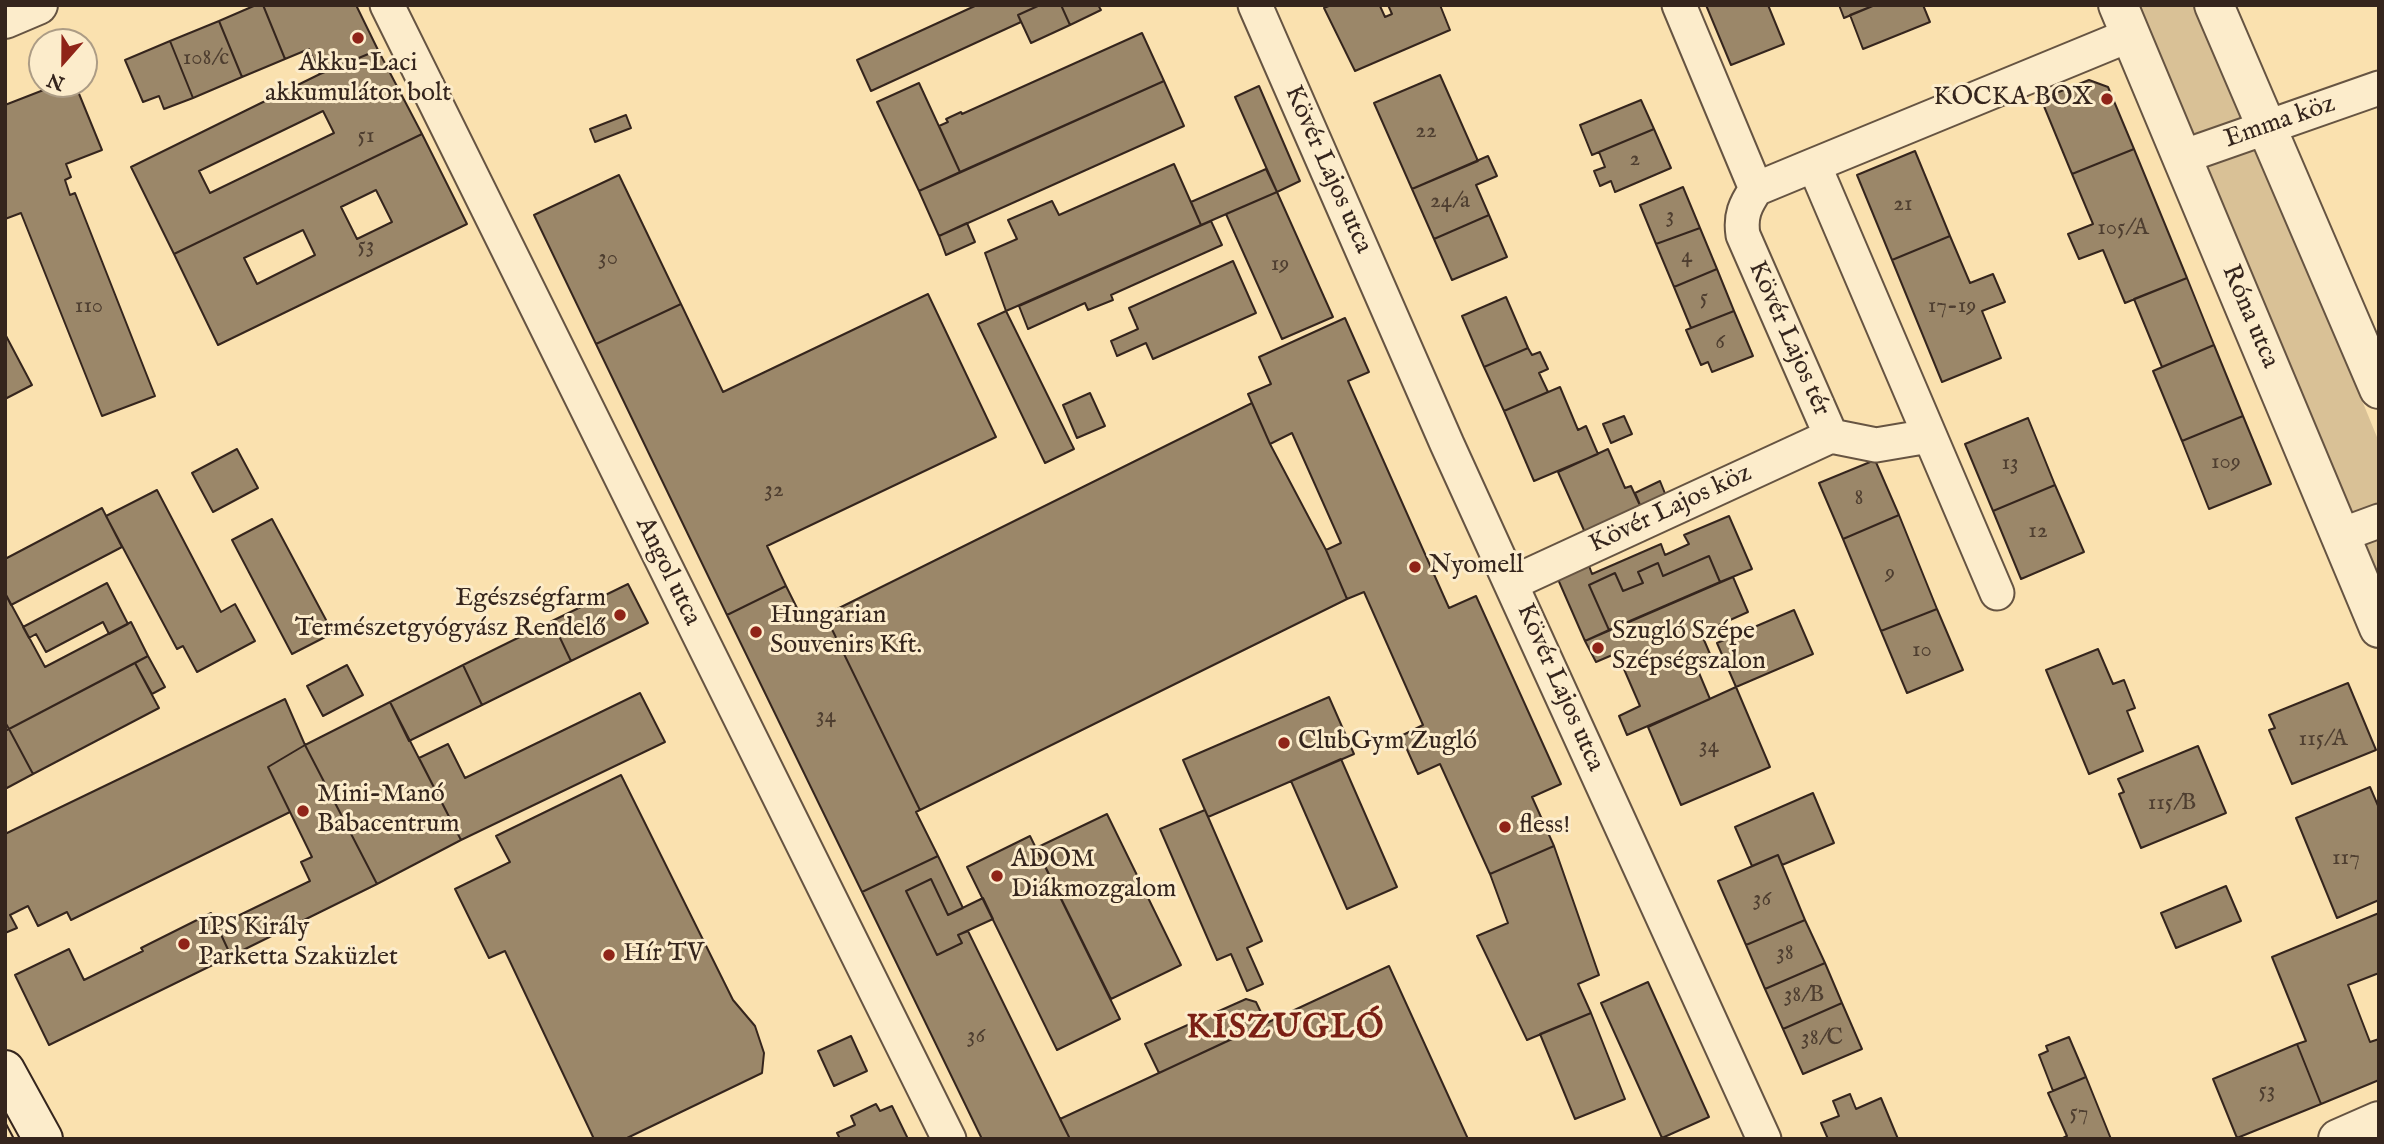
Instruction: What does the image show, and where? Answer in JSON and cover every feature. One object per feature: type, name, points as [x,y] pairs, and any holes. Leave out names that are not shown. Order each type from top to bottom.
[{"type":"street","points":[[5,19],[38,5]]},
{"type":"street","name":"Angol utca","points":[[387,5],[949,1139]]},
{"type":"street","name":"Kövér Lajos utca","points":[[1255,5],[1447,443],[1764,1139]]},
{"type":"street","points":[[1679,5],[1756,189],[1814,165],[2124,20]]},
{"type":"street","points":[[2214,5],[2379,389]]},
{"type":"street","name":"Róna utca","points":[[2124,20],[2379,628]]},
{"type":"street","name":"Emma köz","points":[[2182,157],[2379,88]]},
{"type":"street","points":[[1814,165],[1997,593]]},
{"type":"street","name":"Kövér Lajos tér","points":[[1756,189],[1745,205],[1740,220],[1743,235],[1831,436],[1876,445],[1929,436]]},
{"type":"street","name":"Kövér Lajos köz","points":[[1511,583],[1831,436]]},
{"type":"street","points":[[2341,535],[2379,521]]},
{"type":"street","points":[[5,1070],[43,1139]]},
{"type":"street","points":[[2338,1139],[2379,1121]]},
{"type":"shaded area","points":[[2137,5],[2200,5],[2379,442],[2379,590]]},
{"type":"building","points":[[256,5],[263,5],[285,59],[242,77],[219,21]]},
{"type":"building","points":[[263,5],[356,5],[378,50],[320,74],[309,49],[285,59]]},
{"type":"building","points":[[977,5],[1040,5],[1018,15],[1021,22],[871,91],[857,60]]},
{"type":"building","points":[[1040,5],[1061,5],[1070,25],[1031,43],[1018,15]]},
{"type":"building","points":[[1061,5],[1098,5],[1101,10],[1070,25]]},
{"type":"building","points":[[1331,5],[1381,5],[1385,17],[1392,14],[1388,5],[1440,5],[1450,30],[1355,71],[1324,8]]},
{"type":"building","points":[[1706,5],[1768,5],[1784,44],[1731,65]]},
{"type":"building","points":[[1839,5],[1875,5],[1844,18]]},
{"type":"building","points":[[1875,5],[1923,5],[1930,22],[1863,49],[1850,15]]},
{"type":"building","points":[[219,21],[242,77],[193,98],[170,41]]},
{"type":"building","points":[[1142,33],[1164,81],[960,172],[939,126],[948,122],[946,119]]},
{"type":"building","points":[[170,41],[193,98],[164,109],[159,96],[143,102],[125,60]]},
{"type":"building","points":[[378,50],[422,134],[174,254],[131,167],[320,74]],"holes":[[[323,111],[334,133],[210,193],[199,171]]]},
{"type":"building","points":[[1440,75],[1478,161],[1412,189],[1374,103]]},
{"type":"building","points":[[2089,80],[2108,87],[2134,149],[2072,174],[2041,99]]},
{"type":"building","points":[[1164,81],[1184,126],[939,236],[919,191]]},
{"type":"building","points":[[919,83],[960,172],[919,191],[877,102]]},
{"type":"building","points":[[1259,86],[1300,181],[1277,192],[1235,97]]},
{"type":"building","points":[[28,96],[81,98],[102,150],[66,164],[71,177],[65,180],[70,195],[75,193],[155,396],[102,416],[21,213],[5,219],[5,105]]},
{"type":"building","points":[[1641,100],[1654,129],[1592,155],[1580,125]]},
{"type":"building","points":[[626,115],[631,128],[595,142],[590,129]]},
{"type":"building","points":[[1654,129],[1671,168],[1615,192],[1611,181],[1600,186],[1594,171],[1605,167],[1599,152]]},
{"type":"building","points":[[422,134],[467,224],[218,345],[174,254]],"holes":[[[376,190],[392,222],[357,239],[341,207]],[[303,230],[315,255],[257,284],[244,258]]]},
{"type":"building","points":[[2134,149],[2187,278],[2125,303],[2103,250],[2079,259],[2068,234],[2093,224],[2072,174]]},
{"type":"building","points":[[1915,151],[1950,236],[1892,260],[1857,175]]},
{"type":"building","points":[[1488,156],[1497,176],[1476,185],[1489,215],[1434,239],[1412,189]]},
{"type":"building","points":[[1174,164],[1201,225],[1006,311],[985,253],[1017,239],[1008,220],[1052,201],[1059,215]]},
{"type":"building","points":[[1266,169],[1277,192],[1201,225],[1191,202]]},
{"type":"building","points":[[619,175],[681,304],[596,344],[534,215]]},
{"type":"building","points":[[1683,187],[1700,228],[1656,244],[1640,205]]},
{"type":"building","points":[[1277,192],[1333,317],[1282,339],[1226,214]]},
{"type":"building","points":[[1489,215],[1507,257],[1452,280],[1434,239]]},
{"type":"building","points":[[1211,221],[1222,245],[1111,295],[1113,300],[1088,310],[1085,303],[1028,329],[1019,306]]},
{"type":"building","points":[[967,223],[975,242],[946,255],[939,236]]},
{"type":"building","points":[[1700,228],[1717,269],[1674,287],[1656,244]]},
{"type":"building","points":[[1950,236],[1970,283],[1993,274],[2005,302],[1982,311],[2001,358],[1942,382],[1892,260]]},
{"type":"building","points":[[1233,261],[1256,313],[1153,359],[1146,343],[1117,356],[1111,341],[1138,329],[1129,308]]},
{"type":"building","points":[[1717,269],[1734,311],[1691,328],[1674,287]]},
{"type":"building","points":[[2187,278],[2214,345],[2162,367],[2134,299]]},
{"type":"building","points":[[928,294],[996,437],[767,546],[786,586],[727,615],[596,344],[681,304],[723,392]]},
{"type":"building","points":[[1506,297],[1528,348],[1484,367],[1462,316]]},
{"type":"building","points":[[1006,311],[1074,449],[1045,463],[978,324]]},
{"type":"building","points":[[1734,311],[1753,356],[1712,372],[1708,362],[1701,365],[1686,330]]},
{"type":"building","points":[[1345,318],[1369,372],[1348,381],[1449,608],[1476,596],[1561,784],[1532,797],[1554,846],[1490,874],[1440,764],[1418,774],[1401,736],[1423,725],[1364,592],[1347,599],[1326,550],[1341,543],[1292,433],[1270,444],[1248,394],[1271,384],[1259,357]]},
{"type":"building","points":[[5,334],[32,385],[5,399]]},
{"type":"building","points":[[2214,345],[2243,416],[2182,441],[2153,371]]},
{"type":"building","points":[[1528,348],[1532,355],[1540,352],[1548,369],[1539,373],[1548,392],[1504,411],[1484,367]]},
{"type":"building","points":[[1560,387],[1578,430],[1586,426],[1598,454],[1534,481],[1504,411]]},
{"type":"building","points":[[1090,393],[1105,426],[1077,438],[1063,405]]},
{"type":"building","points":[[1252,403],[1270,444],[1326,550],[1347,599],[920,810],[825,615]]},
{"type":"building","points":[[1624,416],[1632,434],[1611,443],[1603,424]]},
{"type":"building","points":[[2243,416],[2271,484],[2209,509],[2182,441]]},
{"type":"building","points":[[2028,418],[2055,485],[1993,511],[1965,444]]},
{"type":"building","points":[[237,449],[258,488],[213,512],[192,473]]},
{"type":"building","points":[[1608,449],[1625,488],[1631,486],[1643,512],[1587,537],[1558,472]]},
{"type":"building","points":[[1875,460],[1899,515],[1843,539],[1819,483]]},
{"type":"building","points":[[1660,481],[1668,501],[1643,512],[1635,493]]},
{"type":"building","points":[[2055,485],[2084,552],[2021,579],[1993,511]]},
{"type":"building","points":[[157,490],[221,612],[235,604],[255,641],[197,672],[183,646],[177,649],[106,516]]},
{"type":"building","points":[[102,508],[122,547],[11,605],[5,593],[5,559]]},
{"type":"building","points":[[1899,515],[1937,609],[1881,631],[1843,539]]},
{"type":"building","points":[[1729,516],[1752,569],[1720,582],[1709,556],[1663,576],[1658,563],[1638,572],[1643,583],[1623,591],[1615,573],[1589,585],[1609,630],[1585,641],[1557,577],[1588,563],[1592,574],[1661,544],[1665,555],[1689,544],[1684,535]]},
{"type":"building","points":[[272,519],[333,633],[292,654],[232,540]]},
{"type":"building","points":[[1709,556],[1720,582],[1609,630],[1589,585],[1615,573],[1623,591],[1643,583],[1638,572],[1658,563],[1663,576]]},
{"type":"building","points":[[1733,577],[1748,612],[1701,633],[1710,654],[1694,661],[1710,699],[1627,735],[1619,716],[1640,706],[1617,653],[1596,662],[1585,641]]},
{"type":"building","points":[[107,583],[128,624],[109,634],[103,622],[46,652],[36,634],[29,638],[23,627]]},
{"type":"building","points":[[628,584],[648,623],[571,661],[552,621]]},
{"type":"building","points":[[786,586],[805,624],[825,615],[920,810],[916,812],[938,856],[862,892],[727,615]]},
{"type":"building","points":[[5,593],[45,667],[131,622],[148,656],[9,729],[5,722]]},
{"type":"building","points":[[1937,609],[1963,670],[1907,693],[1881,631]]},
{"type":"building","points":[[1794,610],[1813,654],[1736,687],[1717,643]]},
{"type":"building","points":[[552,621],[571,661],[482,705],[463,665]]},
{"type":"building","points":[[2098,649],[2113,684],[2124,680],[2135,708],[2127,711],[2143,751],[2089,774],[2046,670]]},
{"type":"building","points":[[148,656],[165,687],[152,694],[135,663]]},
{"type":"building","points":[[135,663],[159,708],[33,774],[9,729]]},
{"type":"building","points":[[347,665],[363,695],[323,716],[307,686]]},
{"type":"building","points":[[463,665],[482,705],[409,741],[390,702]]},
{"type":"building","points":[[2348,683],[2376,750],[2292,784],[2269,730],[2275,728],[2269,715]]},
{"type":"building","points":[[1736,687],[1770,767],[1681,805],[1648,727]]},
{"type":"building","points":[[640,693],[665,742],[461,840],[419,758],[448,744],[465,778]]},
{"type":"building","points":[[1329,697],[1354,754],[1208,817],[1183,760]]},
{"type":"building","points":[[285,699],[305,745],[268,767],[290,812],[71,920],[67,912],[38,926],[28,906],[10,915],[17,928],[5,933],[5,834]]},
{"type":"building","points":[[390,702],[461,840],[377,884],[305,745]]},
{"type":"building","points":[[9,729],[33,774],[5,789],[5,731]]},
{"type":"building","points":[[305,745],[377,884],[231,956],[217,926],[310,881],[301,862],[312,857],[268,767]]},
{"type":"building","points":[[2198,746],[2226,813],[2141,848],[2119,794],[2124,792],[2118,779]]},
{"type":"building","points":[[1341,759],[1397,887],[1347,909],[1291,781]]},
{"type":"building","name":"Hír TV","points":[[621,775],[733,1000],[755,1026],[764,1053],[762,1073],[625,1139],[594,1139],[505,951],[489,958],[455,889],[510,862],[496,836]]},
{"type":"building","points":[[2370,787],[2379,808],[2379,900],[2337,918],[2296,818]]},
{"type":"building","points":[[1813,793],[1834,843],[1782,865],[1778,855],[1752,866],[1735,827]]},
{"type":"building","points":[[1205,810],[1262,941],[1247,948],[1263,984],[1247,991],[1231,954],[1217,960],[1160,829]]},
{"type":"building","points":[[1107,814],[1181,965],[1111,999],[1036,848]]},
{"type":"building","points":[[1030,836],[1120,1019],[1057,1050],[967,867]]},
{"type":"building","points":[[1554,846],[1599,975],[1578,984],[1591,1013],[1527,1040],[1477,936],[1508,923],[1490,874]]},
{"type":"building","points":[[1778,855],[1805,920],[1746,945],[1718,881]]},
{"type":"building","points":[[938,856],[963,908],[948,915],[931,879],[906,891],[937,955],[962,943],[958,935],[968,931],[1070,1139],[982,1139],[862,892]]},
{"type":"building","points":[[931,879],[948,915],[983,898],[993,919],[958,935],[962,943],[937,955],[906,891]]},
{"type":"building","points":[[2226,886],[2241,921],[2176,948],[2161,913]]},
{"type":"building","points":[[211,913],[231,956],[49,1045],[15,975],[69,949],[84,980]]},
{"type":"building","points":[[2379,913],[2379,973],[2348,985],[2370,1042],[2379,1039],[2379,1080],[2321,1104],[2297,1044],[2306,1041],[2272,957]]},
{"type":"building","points":[[1805,920],[1825,963],[1765,989],[1746,945]]},
{"type":"building","points":[[1825,963],[1842,1003],[1783,1029],[1765,989]]},
{"type":"building","points":[[1389,966],[1468,1139],[1070,1139],[1060,1119]]},
{"type":"building","points":[[1648,982],[1709,1117],[1662,1138],[1601,1003]]},
{"type":"building","points":[[1246,999],[1256,1002],[1266,1023],[1159,1073],[1145,1044]]},
{"type":"building","points":[[1842,1003],[1862,1049],[1803,1074],[1783,1029]]},
{"type":"building","points":[[1591,1013],[1625,1099],[1575,1119],[1540,1034]]},
{"type":"building","points":[[851,1036],[867,1071],[834,1086],[818,1051]]},
{"type":"building","points":[[2069,1037],[2086,1077],[2053,1091],[2039,1055],[2048,1051],[2046,1046]]},
{"type":"building","points":[[2297,1044],[2321,1104],[2237,1138],[2213,1079]]},
{"type":"building","points":[[2086,1077],[2111,1139],[2061,1139],[2067,1136],[2048,1093]]},
{"type":"building","points":[[1850,1094],[1856,1109],[1881,1098],[1898,1139],[1828,1139],[1821,1123],[1839,1116],[1833,1101]]},
{"type":"building","points":[[876,1104],[880,1111],[892,1106],[908,1139],[840,1139],[837,1133],[855,1125],[851,1116]]},
{"type":"tram line","points":[[5,1122],[14,1139]]},
{"type":"place","name":"Akku-Laci akkumulátor bolt","points":[[358,38]]},
{"type":"place","name":"KOCKA BOX","points":[[2107,99]]},
{"type":"place","name":"Nyomell","points":[[1415,567]]},
{"type":"place","name":"Egészségfarm Természetgyógyász Rendelő","points":[[620,615]]},
{"type":"place","name":"Hungarian Souvenirs Kft.","points":[[756,632]]},
{"type":"place","name":"Szugló Szépe Szépségszalon","points":[[1598,648]]},
{"type":"place","name":"ClubGym Zugló","points":[[1284,743]]},
{"type":"place","name":"Mini-Manó Babacentrum","points":[[303,811]]},
{"type":"place","name":"fless!","points":[[1505,827]]},
{"type":"place","name":"ADOM Diákmozgalom","points":[[997,876]]},
{"type":"place","name":"IPS Király Parketta Szaküzlet","points":[[184,944]]},
{"type":"place","name":"Hír TV","points":[[609,955]]},
{"type":"district","name":"KISZUGLÓ","points":[[1286,1030]]}]
